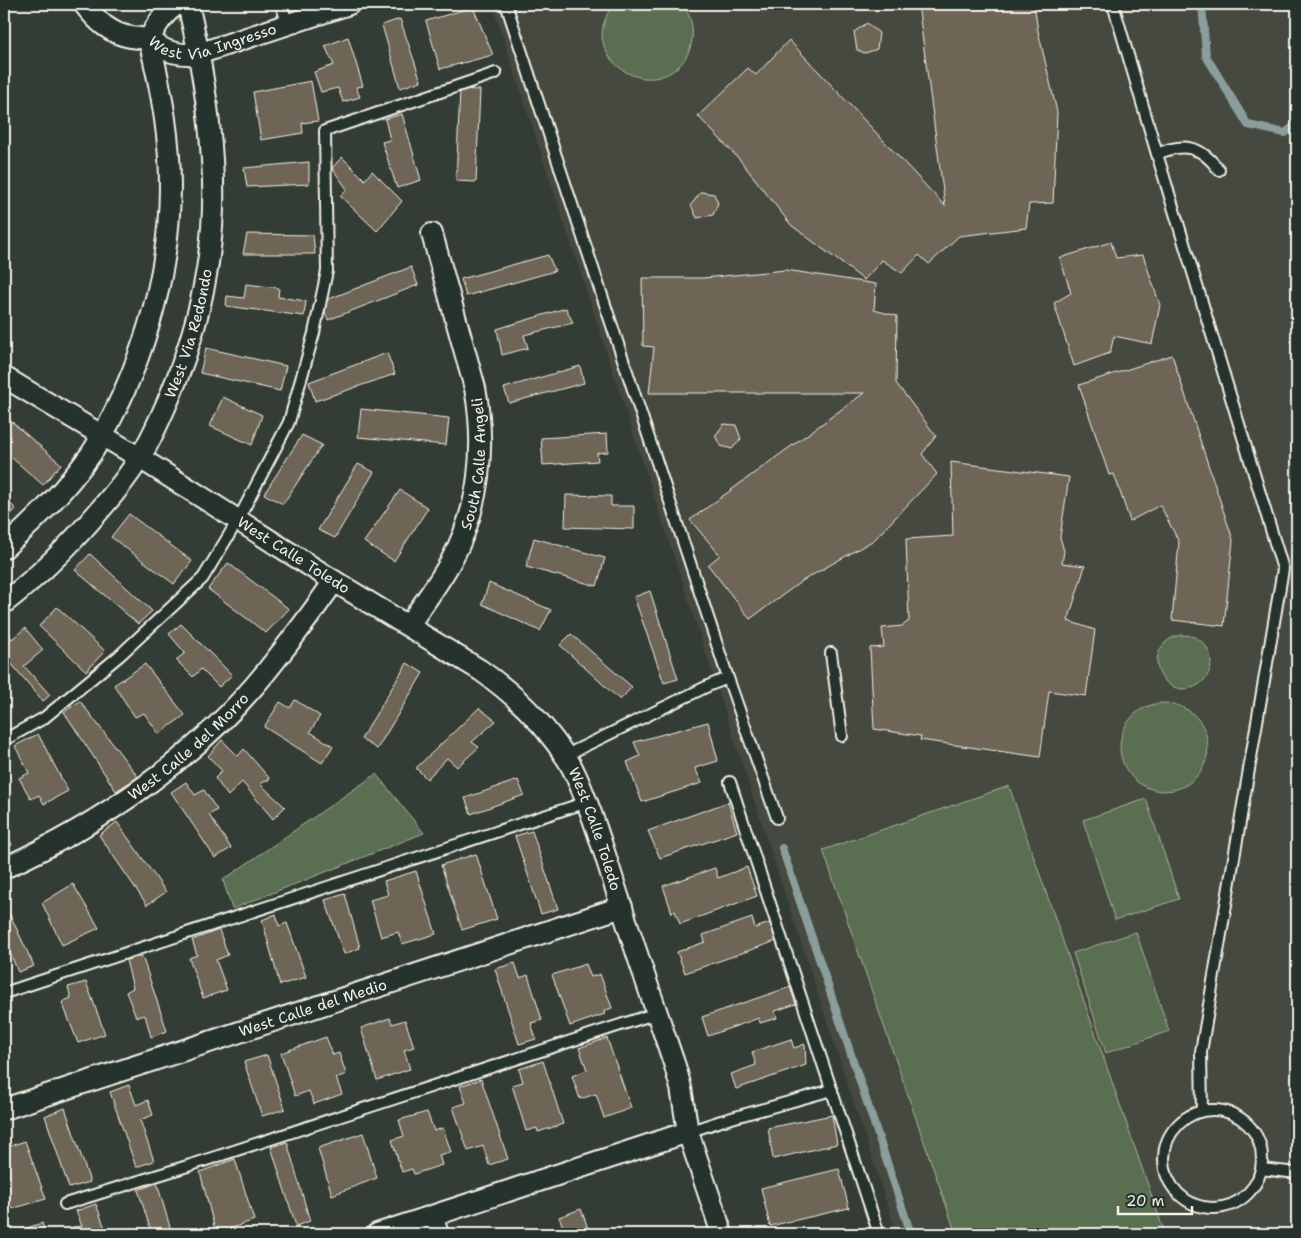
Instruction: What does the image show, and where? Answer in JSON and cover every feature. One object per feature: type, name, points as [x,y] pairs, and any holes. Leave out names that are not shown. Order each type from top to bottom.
[{"type":"street","points":[[4,548],[61,492],[78,471],[113,417],[146,334],[158,290],[166,242],[170,195],[169,157],[166,126],[150,40],[129,37],[112,31],[100,23],[84,4]]},
{"type":"street","name":"West Via Ingresso","points":[[178,4],[163,15],[155,27],[150,40],[161,47],[185,55],[198,54],[349,4]]},
{"type":"street","name":"West Via Redondo","points":[[4,603],[73,541],[108,501],[140,458],[164,410],[193,333],[206,278],[212,222],[212,161],[198,54],[188,4]]},
{"type":"street","name":"South Calle Angeli","points":[[409,625],[441,579],[461,540],[474,497],[481,456],[479,410],[475,388],[432,234]]},
{"type":"street","name":"West Calle Toledo","points":[[4,377],[140,458],[334,581],[480,670],[500,684],[536,718],[552,738],[578,780],[593,816],[675,1066],[688,1132],[722,1234]]},
{"type":"street","name":"West Calle del Morro","points":[[4,868],[59,842],[103,815],[153,780],[205,736],[266,673],[303,626],[334,581]]},
{"type":"street","name":"West Calle del Medio","points":[[4,1109],[622,907]]},
{"type":"street","points":[[378,1234],[435,1225],[688,1132]]},
{"type":"lane","points":[[281,4],[288,24]]},
{"type":"lane","points":[[506,4],[728,678],[778,818]]},
{"type":"lane","points":[[1113,4],[1283,570],[1201,1052],[1202,1111]]},
{"type":"lane","points":[[4,740],[44,718],[119,656],[203,578],[238,520],[289,422],[316,324],[327,271],[325,131],[496,73]]},
{"type":"lane","points":[[1157,154],[1170,148],[1184,147],[1198,151],[1210,159],[1219,170]]},
{"type":"lane","points":[[831,652],[842,736]]},
{"type":"lane","points":[[564,756],[728,678]]},
{"type":"lane","points":[[730,782],[879,1234]]},
{"type":"lane","points":[[4,993],[587,802]]},
{"type":"lane","points":[[65,1204],[194,1164],[657,1013]]},
{"type":"lane","points":[[688,1132],[832,1090]]},
{"type":"lane","points":[[1218,1110],[1234,1114],[1247,1124],[1257,1137],[1262,1152],[1261,1169],[1255,1184],[1245,1196],[1231,1204],[1215,1208],[1199,1206],[1185,1199],[1173,1188],[1166,1173],[1164,1158],[1167,1142],[1175,1128],[1187,1117],[1202,1111],[1218,1110]]},
{"type":"lane","points":[[1261,1169],[1297,1173]]},
{"type":"shaded area","points":[[492,4],[1297,4],[1297,1234],[897,1234]]},
{"type":"green space","points":[[613,4],[682,4],[689,15],[692,26],[692,38],[690,49],[677,68],[654,78],[645,78],[627,73],[613,61],[607,54],[602,36],[605,19]]},
{"type":"green space","points":[[1179,635],[1189,635],[1199,639],[1207,647],[1211,662],[1207,677],[1199,685],[1189,689],[1179,689],[1169,685],[1161,677],[1157,667],[1157,657],[1161,647],[1169,639]]},
{"type":"green space","points":[[1164,703],[1181,706],[1189,710],[1201,722],[1205,730],[1208,747],[1205,764],[1201,772],[1189,784],[1181,788],[1164,791],[1147,788],[1139,784],[1127,772],[1123,764],[1120,747],[1123,730],[1127,722],[1139,710],[1147,706]]},
{"type":"green space","points":[[376,774],[424,833],[232,909],[223,880]]},
{"type":"green space","points":[[1009,786],[1165,1234],[956,1234],[823,850]]},
{"type":"green space","points":[[1146,799],[1179,899],[1115,920],[1083,820]]},
{"type":"green space","points":[[1136,932],[1169,1031],[1106,1053],[1073,953]]},
{"type":"building","points":[[918,4],[1034,4],[1038,31],[1057,112],[1053,203],[1029,204],[1026,228],[959,236],[929,264],[919,255],[902,273],[882,260],[864,280],[791,225],[740,160],[698,116],[748,68],[756,75],[789,40],[945,206]]},
{"type":"building","points":[[473,7],[493,55],[440,69],[426,21]]},
{"type":"building","points":[[400,19],[421,81],[400,88],[382,25]]},
{"type":"building","points":[[867,23],[879,33],[877,49],[865,53],[857,50],[854,32]]},
{"type":"building","points":[[348,37],[363,86],[356,87],[360,97],[343,102],[338,88],[321,92],[314,72],[334,65],[325,46]]},
{"type":"building","points":[[311,81],[318,121],[302,123],[303,133],[261,140],[253,92]]},
{"type":"building","points":[[460,89],[480,90],[476,182],[456,181]]},
{"type":"building","points":[[402,114],[421,180],[397,188],[382,142],[390,140],[385,119]]},
{"type":"building","points":[[342,157],[365,180],[372,171],[402,201],[377,231],[340,196],[347,189],[332,168]]},
{"type":"building","points":[[309,162],[309,184],[247,187],[244,168]]},
{"type":"building","points":[[701,192],[714,194],[718,203],[713,215],[697,218],[691,205]]},
{"type":"building","points":[[247,234],[313,235],[315,254],[243,254]]},
{"type":"building","points":[[1111,242],[1116,258],[1143,255],[1160,305],[1152,344],[1114,336],[1110,353],[1074,366],[1054,303],[1071,293],[1060,258]]},
{"type":"building","points":[[548,255],[555,271],[466,296],[461,279]]},
{"type":"building","points":[[411,267],[418,285],[328,320],[321,302]]},
{"type":"building","points":[[786,270],[876,284],[874,310],[897,316],[896,383],[936,436],[922,454],[937,474],[874,540],[802,581],[750,619],[708,565],[720,555],[690,520],[864,393],[649,393],[654,347],[643,346],[642,278],[703,278]]},
{"type":"building","points":[[246,284],[279,288],[278,297],[306,301],[304,316],[226,306],[227,296],[244,298]]},
{"type":"building","points":[[566,308],[573,323],[524,335],[528,348],[502,355],[497,329]]},
{"type":"building","points":[[206,348],[286,366],[280,391],[200,373]]},
{"type":"building","points":[[387,353],[395,374],[315,401],[309,382]]},
{"type":"building","points":[[1172,355],[1233,540],[1224,626],[1172,620],[1179,542],[1160,505],[1130,521],[1114,474],[1109,475],[1079,385]]},
{"type":"building","points":[[580,366],[584,383],[509,403],[504,388]]},
{"type":"building","points":[[223,397],[262,415],[252,445],[210,426]]},
{"type":"building","points":[[361,409],[449,418],[446,445],[358,437]]},
{"type":"building","points":[[6,417],[61,464],[43,485],[4,451],[4,419]]},
{"type":"building","points":[[724,424],[736,425],[741,439],[732,449],[721,446],[715,436]]},
{"type":"building","points":[[607,434],[608,452],[597,453],[598,461],[543,465],[541,438]]},
{"type":"building","points":[[302,435],[322,445],[283,504],[264,494]]},
{"type":"building","points":[[951,462],[1069,477],[1060,537],[1064,551],[1062,563],[1085,566],[1068,621],[1095,630],[1086,696],[1049,691],[1040,757],[920,740],[921,736],[874,729],[870,648],[884,647],[882,628],[902,626],[909,621],[906,539],[953,536]]},
{"type":"building","points":[[358,464],[374,472],[335,538],[318,530]]},
{"type":"building","points":[[400,490],[428,508],[394,561],[364,542]]},
{"type":"building","points":[[566,495],[611,496],[611,506],[634,506],[634,529],[565,527]]},
{"type":"building","points":[[4,498],[16,509],[5,521],[4,520]]},
{"type":"building","points":[[129,514],[192,561],[174,584],[111,537]]},
{"type":"building","points":[[534,538],[605,558],[597,586],[526,567]]},
{"type":"building","points":[[90,554],[152,611],[138,624],[75,570]]},
{"type":"building","points":[[228,563],[289,609],[266,633],[208,589]]},
{"type":"building","points":[[489,583],[551,610],[540,631],[482,604]]},
{"type":"building","points":[[650,591],[678,679],[664,683],[634,597]]},
{"type":"building","points":[[57,607],[105,651],[86,671],[39,626]]},
{"type":"building","points":[[181,624],[232,675],[219,687],[201,669],[193,677],[176,660],[185,653],[169,634]]},
{"type":"building","points":[[4,628],[12,639],[25,628],[43,650],[24,666],[50,695],[43,701],[4,655]]},
{"type":"building","points":[[571,634],[632,687],[620,700],[560,645]]},
{"type":"building","points":[[407,663],[423,673],[377,749],[361,739]]},
{"type":"building","points":[[145,664],[185,715],[159,734],[144,713],[135,717],[114,685]]},
{"type":"building","points":[[295,700],[320,716],[310,732],[333,746],[322,763],[264,727],[280,702],[290,708]]},
{"type":"building","points":[[80,701],[138,777],[116,791],[64,712]]},
{"type":"building","points":[[479,708],[496,721],[472,742],[479,747],[457,767],[447,758],[427,779],[416,768]]},
{"type":"building","points":[[708,722],[718,761],[695,768],[702,783],[642,802],[627,762],[640,756],[634,742]]},
{"type":"building","points":[[38,734],[68,791],[44,804],[39,795],[31,799],[19,778],[29,773],[15,746]]},
{"type":"building","points":[[222,740],[238,756],[244,749],[270,779],[260,784],[285,807],[273,819],[242,782],[228,796],[215,778],[222,771],[208,756]]},
{"type":"building","points":[[518,780],[524,795],[471,814],[465,798]]},
{"type":"building","points":[[186,782],[195,795],[204,790],[217,810],[209,815],[231,848],[215,858],[171,792]]},
{"type":"building","points":[[728,802],[737,832],[660,858],[648,831]]},
{"type":"building","points":[[117,822],[166,892],[147,905],[99,835]]},
{"type":"building","points":[[4,827],[12,845],[4,848]]},
{"type":"building","points":[[532,831],[558,909],[541,914],[515,836]]},
{"type":"building","points":[[476,854],[497,919],[462,930],[441,865]]},
{"type":"building","points":[[747,867],[757,896],[680,924],[675,911],[672,913],[663,886],[715,868],[718,878]]},
{"type":"building","points":[[416,871],[436,934],[402,944],[398,932],[381,937],[370,900],[388,895],[384,881]]},
{"type":"building","points":[[73,884],[99,928],[62,945],[42,903]]},
{"type":"building","points":[[345,894],[360,948],[344,954],[325,900]]},
{"type":"building","points":[[4,902],[34,966],[18,972],[4,938]]},
{"type":"building","points":[[276,914],[279,926],[287,923],[306,977],[280,985],[262,920]]},
{"type":"building","points":[[752,918],[755,928],[770,923],[776,941],[685,973],[677,952],[705,942],[703,935]]},
{"type":"building","points":[[219,930],[228,955],[216,960],[227,990],[203,998],[189,958],[197,955],[192,940]]},
{"type":"building","points":[[142,956],[167,1031],[151,1037],[145,1015],[136,1017],[126,992],[133,988],[126,960]]},
{"type":"building","points":[[515,963],[520,978],[528,975],[542,1020],[531,1023],[536,1039],[519,1044],[495,969]]},
{"type":"building","points":[[586,964],[591,977],[600,974],[612,1008],[604,1011],[605,1014],[570,1026],[552,975]]},
{"type":"building","points":[[86,982],[105,1034],[78,1043],[62,1002],[71,998],[68,987]]},
{"type":"building","points":[[790,987],[796,1004],[775,1011],[777,1018],[760,1023],[759,1018],[708,1036],[702,1017]]},
{"type":"building","points":[[390,1018],[392,1024],[405,1020],[414,1047],[404,1050],[410,1069],[377,1080],[361,1028]]},
{"type":"building","points":[[326,1037],[333,1055],[339,1053],[346,1074],[336,1078],[342,1094],[314,1104],[309,1091],[295,1096],[281,1053]]},
{"type":"building","points":[[607,1038],[631,1108],[604,1118],[596,1094],[580,1099],[572,1076],[587,1070],[579,1048]]},
{"type":"building","points":[[791,1039],[794,1048],[805,1044],[806,1065],[736,1089],[731,1074],[756,1065],[752,1052]]},
{"type":"building","points":[[267,1055],[285,1109],[262,1116],[244,1062]]},
{"type":"building","points":[[543,1061],[563,1124],[538,1132],[537,1128],[526,1131],[512,1085],[523,1082],[519,1069]]},
{"type":"building","points":[[481,1079],[508,1159],[489,1165],[483,1146],[468,1151],[453,1107],[466,1103],[460,1086]]},
{"type":"building","points":[[129,1085],[136,1105],[148,1100],[153,1115],[140,1120],[154,1161],[136,1167],[110,1092]]},
{"type":"building","points":[[65,1108],[90,1182],[69,1188],[45,1116]]},
{"type":"building","points":[[427,1112],[434,1131],[443,1128],[451,1152],[439,1155],[442,1165],[414,1174],[412,1169],[402,1172],[392,1140],[404,1136],[399,1120]]},
{"type":"building","points":[[832,1115],[837,1144],[773,1159],[768,1128]]},
{"type":"building","points":[[363,1133],[377,1178],[332,1195],[318,1148]]},
{"type":"building","points":[[25,1141],[46,1199],[4,1211],[4,1148]]},
{"type":"building","points":[[287,1142],[310,1221],[296,1226],[271,1147]]},
{"type":"building","points":[[235,1159],[254,1220],[216,1234],[200,1172]]},
{"type":"building","points":[[839,1169],[849,1208],[770,1226],[761,1188]]},
{"type":"building","points":[[157,1183],[172,1234],[152,1234],[138,1190]]},
{"type":"building","points":[[96,1204],[107,1234],[74,1234],[72,1227],[82,1226],[76,1211]]},
{"type":"building","points":[[581,1209],[590,1234],[566,1234],[559,1217]]},
{"type":"building","points":[[42,1223],[46,1234],[11,1234],[11,1233]]},
{"type":"waterway","points":[[1202,4],[1206,56],[1248,125],[1285,133],[1297,124]]},
{"type":"waterway","points":[[782,848],[911,1234]]}]
